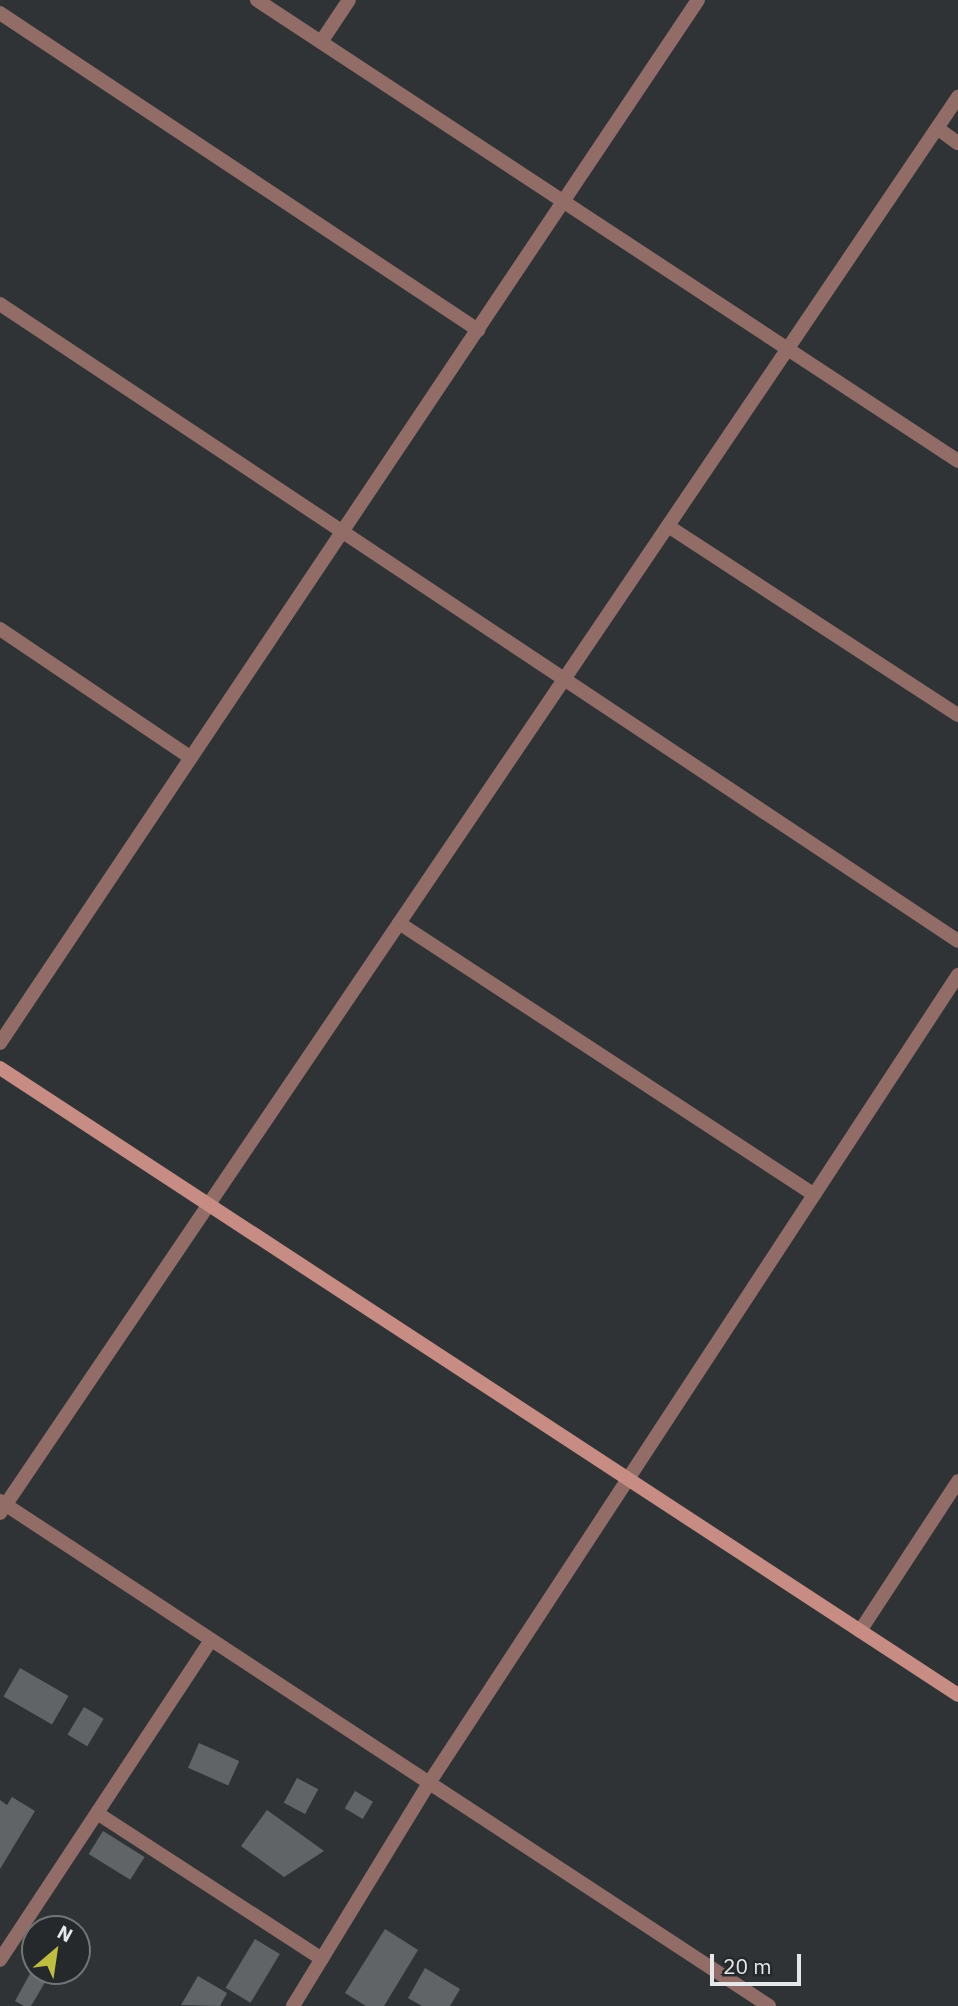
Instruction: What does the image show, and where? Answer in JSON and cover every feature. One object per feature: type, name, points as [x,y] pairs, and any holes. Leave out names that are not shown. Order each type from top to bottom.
[{"type":"street","points":[[257,0],[958,461]]},
{"type":"street","points":[[321,42],[349,0]]},
{"type":"street","points":[[0,1043],[698,0]]},
{"type":"street","points":[[0,13],[478,330]]},
{"type":"street","points":[[769,2006],[211,1640],[2,1507],[958,97]]},
{"type":"street","points":[[937,128],[958,143]]},
{"type":"street","points":[[0,304],[958,941]]},
{"type":"street","points":[[668,526],[958,715]]},
{"type":"street","points":[[0,629],[191,758]]},
{"type":"street","points":[[399,923],[814,1195]]},
{"type":"street","points":[[293,2006],[429,1783],[958,975]]},
{"type":"street","points":[[0,1069],[958,1695]]},
{"type":"street","points":[[860,1631],[958,1481]]},
{"type":"street","points":[[0,1960],[211,1640]]},
{"type":"street","points":[[97,1813],[322,1959]]},
{"type":"building","points":[[20,1668],[68,1696],[52,1725],[4,1697]]},
{"type":"building","points":[[84,1707],[104,1719],[87,1746],[68,1734]]},
{"type":"building","points":[[199,1743],[239,1761],[228,1786],[188,1768]]},
{"type":"building","points":[[297,1778],[318,1789],[305,1814],[284,1803]]},
{"type":"building","points":[[355,1791],[373,1802],[363,1819],[345,1808]]},
{"type":"building","points":[[12,1797],[35,1811],[0,1869],[0,1800],[7,1805]]},
{"type":"building","points":[[267,1810],[324,1851],[284,1877],[241,1846]]},
{"type":"building","points":[[103,1831],[145,1857],[130,1880],[89,1854]]},
{"type":"building","points":[[385,1929],[418,1950],[384,2006],[366,2006],[345,1993]]},
{"type":"building","points":[[255,1939],[280,1954],[251,2003],[226,1988]]},
{"type":"building","points":[[425,1968],[460,1989],[450,2006],[422,2006],[408,1998]]},
{"type":"building","points":[[198,1976],[227,1993],[220,2006],[181,2005]]},
{"type":"building","points":[[24,1985],[43,1985],[31,2006],[15,2001]]}]
